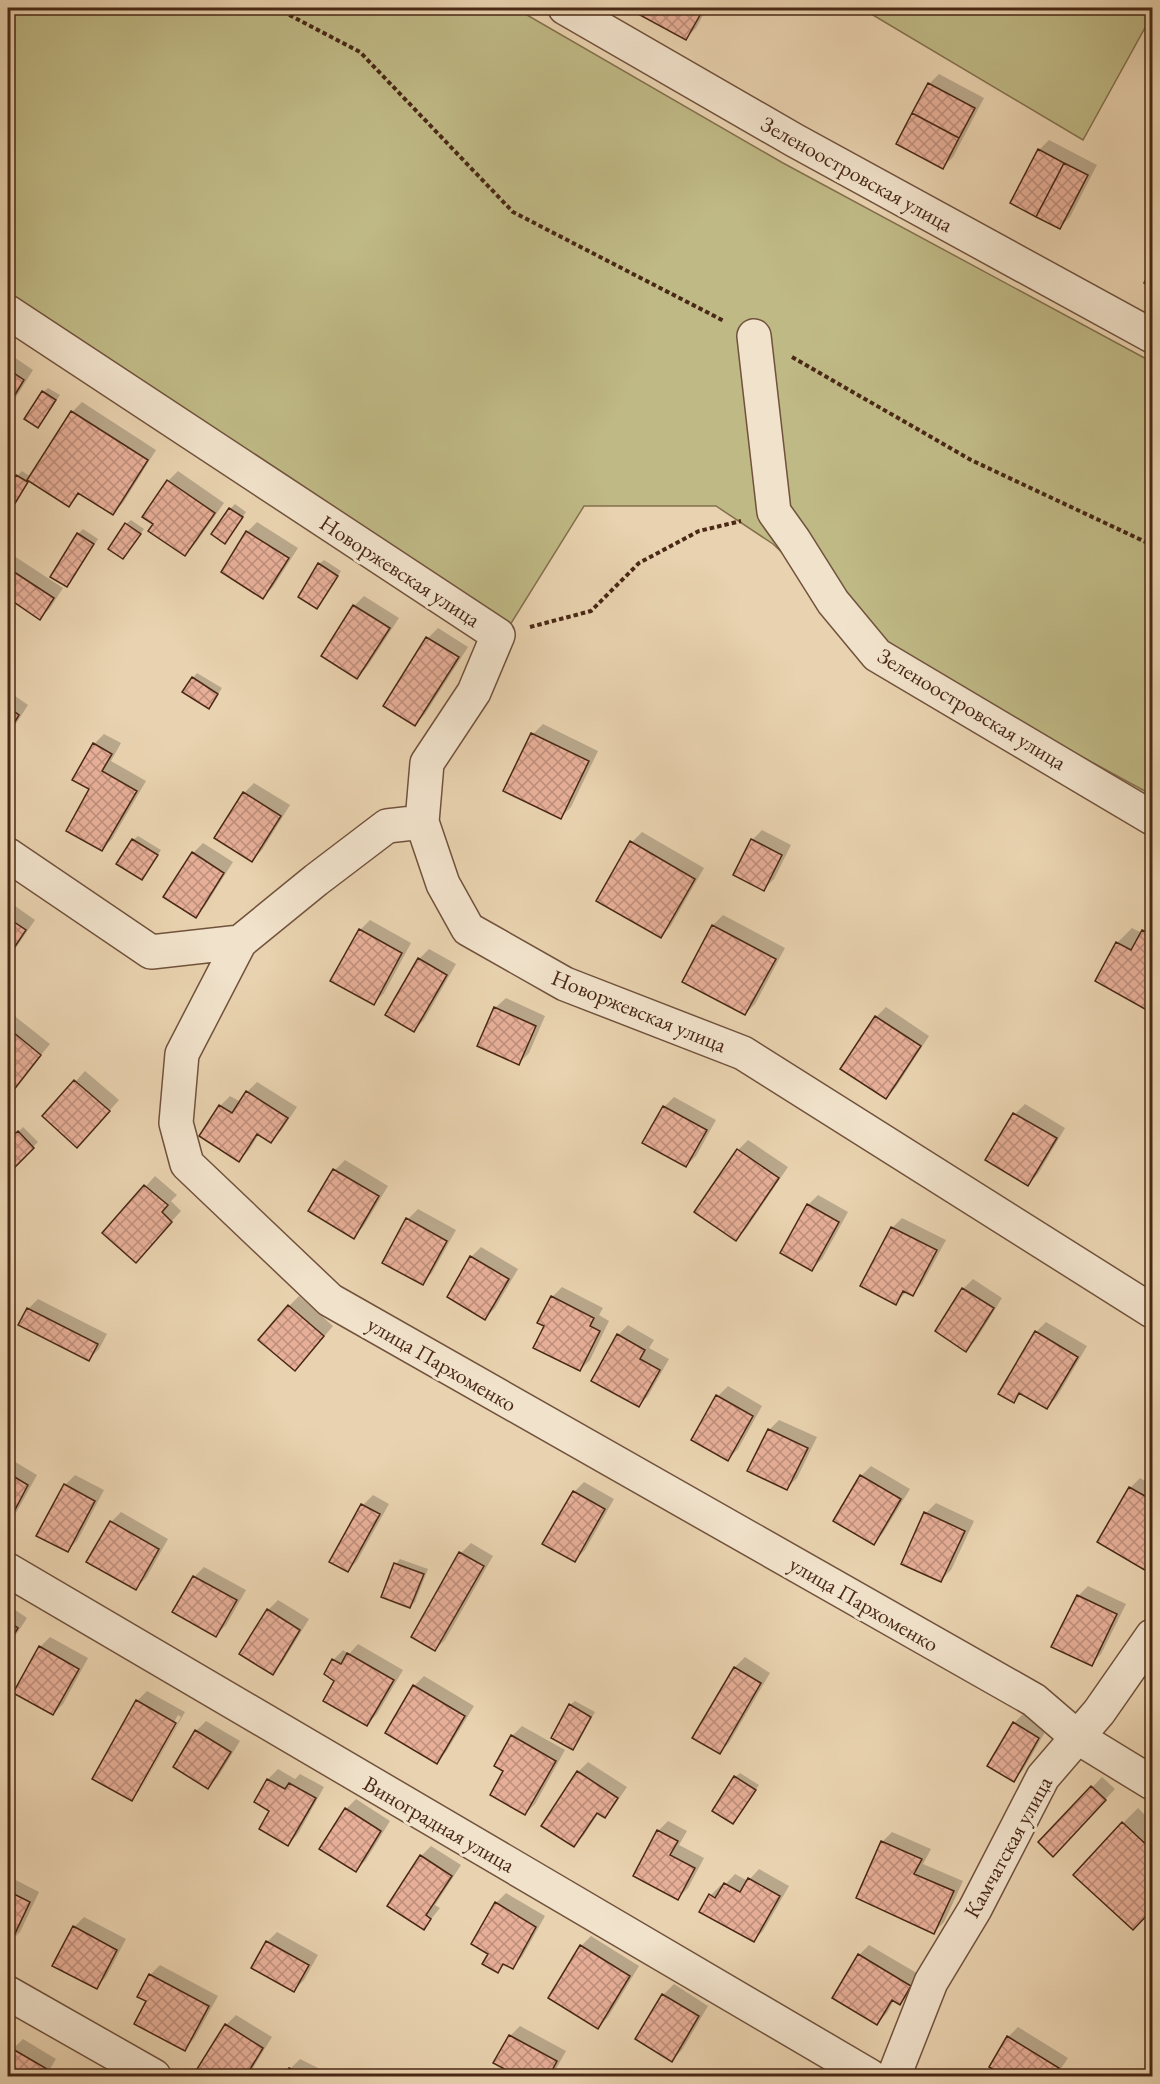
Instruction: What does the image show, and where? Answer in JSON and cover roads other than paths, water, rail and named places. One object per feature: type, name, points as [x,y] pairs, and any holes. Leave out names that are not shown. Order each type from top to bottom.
[{"type":"street","name":"Зеленоостровская улица","points":[[565,8],[794,140],[1152,336]]},
{"type":"street","name":"Новоржевская улица","points":[[8,312],[498,635],[474,692],[427,763],[422,822],[443,884],[468,929],[565,984],[743,1053],[1152,1311]]},
{"type":"street","name":"Зеленоостровская улица","points":[[754,336],[774,512],[832,602],[877,655],[1152,818]]},
{"type":"street","points":[[8,855],[151,952],[240,942],[387,825],[422,822]]},
{"type":"street","name":"улица Пархоменко","points":[[240,942],[182,1054],[176,1123],[187,1164],[330,1300],[1034,1700],[1077,1737],[1152,1783]]},
{"type":"street","name":"Виноградная улица","points":[[8,1570],[870,2076]]},
{"type":"street","name":"Камчатская улица","points":[[894,2076],[931,1982],[975,1909],[1043,1777],[1099,1712],[1152,1636]]},
{"type":"street","points":[[8,1993],[154,2076]]}]
